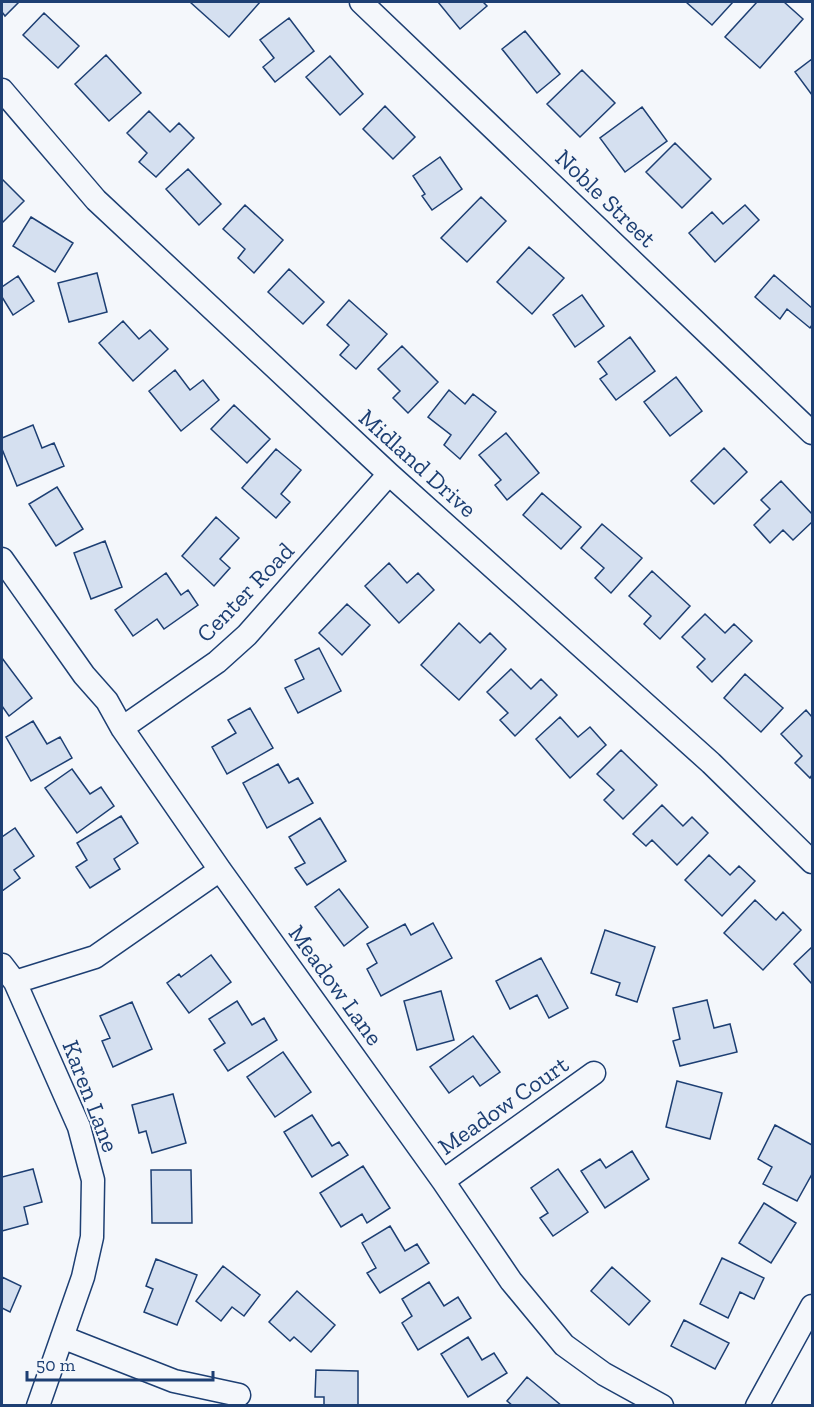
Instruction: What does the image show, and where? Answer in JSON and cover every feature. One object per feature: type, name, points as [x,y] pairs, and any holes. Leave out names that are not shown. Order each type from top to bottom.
[{"type":"street","name":"Noble Street","points":[[361,2],[813,433]]},
{"type":"street","name":"Midland Drive","points":[[2,90],[96,200],[389,474],[711,763],[813,862]]},
{"type":"street","name":"Center Road","points":[[122,728],[217,662],[247,635],[389,474]]},
{"type":"street","name":"Meadow Lane","points":[[2,559],[84,675],[106,701],[122,728],[220,870],[443,1181],[511,1281],[564,1345],[604,1374],[662,1406]]},
{"type":"street","points":[[8,973],[95,957],[220,870]]},
{"type":"street","name":"Karen Lane","points":[[8,973],[79,1127],[93,1180],[92,1237],[83,1276],[38,1406]]},
{"type":"street","name":"Meadow Court","points":[[443,1181],[594,1073]]},
{"type":"street","points":[[757,1406],[813,1306]]},
{"type":"street","points":[[62,1337],[174,1382],[239,1395]]},
{"type":"building","points":[[2,2],[19,2],[5,16],[2,12]]},
{"type":"building","points":[[190,2],[260,2],[229,37]]},
{"type":"building","points":[[438,2],[483,2],[487,6],[460,29]]},
{"type":"building","points":[[686,2],[733,2],[712,25]]},
{"type":"building","points":[[757,2],[784,2],[803,19],[760,68],[725,37]]},
{"type":"building","points":[[44,13],[79,46],[58,68],[23,35]]},
{"type":"building","points":[[289,18],[314,51],[275,82],[263,67],[274,58],[260,40]]},
{"type":"building","points":[[525,31],[560,74],[537,93],[502,49]]},
{"type":"building","points":[[106,55],[141,93],[109,121],[75,84]]},
{"type":"building","points":[[330,56],[363,94],[340,115],[306,77]]},
{"type":"building","points":[[812,59],[812,95],[795,72]]},
{"type":"building","points":[[582,70],[615,103],[580,137],[547,104]]},
{"type":"building","points":[[385,106],[415,137],[393,159],[363,129]]},
{"type":"building","points":[[642,107],[667,141],[625,172],[600,138]]},
{"type":"building","points":[[149,111],[170,132],[179,123],[194,138],[156,177],[139,162],[147,153],[127,133]]},
{"type":"building","points":[[675,143],[711,179],[682,208],[646,172]]},
{"type":"building","points":[[440,157],[462,189],[432,210],[422,196],[425,194],[413,176]]},
{"type":"building","points":[[188,169],[221,204],[199,225],[166,189]]},
{"type":"building","points":[[2,179],[24,201],[2,223]]},
{"type":"building","points":[[481,197],[506,221],[467,262],[441,238]]},
{"type":"building","points":[[245,205],[283,240],[254,273],[238,258],[245,249],[223,229]]},
{"type":"building","points":[[745,205],[759,220],[715,262],[689,233],[712,212],[723,224]]},
{"type":"building","points":[[31,217],[73,243],[55,272],[13,246]]},
{"type":"building","points":[[529,247],[564,278],[532,314],[497,282]]},
{"type":"building","points":[[289,269],[324,302],[303,324],[268,292]]},
{"type":"building","points":[[97,273],[107,312],[69,322],[58,283]]},
{"type":"building","points":[[774,275],[812,308],[810,328],[787,309],[780,319],[755,297]]},
{"type":"building","points":[[18,276],[34,301],[13,315],[2,297],[2,287]]},
{"type":"building","points":[[582,295],[604,326],[575,347],[553,315]]},
{"type":"building","points":[[349,300],[387,334],[356,369],[340,355],[349,345],[327,325]]},
{"type":"building","points":[[123,321],[139,339],[150,330],[168,349],[133,381],[99,343]]},
{"type":"building","points":[[630,337],[655,371],[616,400],[600,379],[607,374],[598,362]]},
{"type":"building","points":[[402,346],[438,382],[408,413],[393,398],[400,391],[378,369]]},
{"type":"building","points":[[175,370],[190,390],[203,380],[219,400],[181,431],[149,391]]},
{"type":"building","points":[[676,377],[702,411],[670,436],[644,402]]},
{"type":"building","points":[[449,390],[465,404],[473,394],[496,412],[460,459],[444,445],[451,435],[428,417]]},
{"type":"building","points":[[234,405],[270,439],[247,463],[211,429]]},
{"type":"building","points":[[33,425],[42,448],[54,443],[64,466],[17,486],[2,449],[2,438]]},
{"type":"building","points":[[506,433],[539,473],[507,500],[495,485],[501,480],[479,455]]},
{"type":"building","points":[[724,448],[747,472],[714,504],[691,481]]},
{"type":"building","points":[[276,449],[301,470],[281,494],[290,502],[276,518],[242,488]]},
{"type":"building","points":[[781,481],[812,514],[812,522],[793,540],[783,530],[770,543],[754,525],[770,509],[761,500]]},
{"type":"building","points":[[57,487],[83,529],[56,546],[29,504]]},
{"type":"building","points":[[542,493],[581,527],[561,549],[523,515]]},
{"type":"building","points":[[216,517],[239,538],[220,559],[230,568],[214,586],[182,556]]},
{"type":"building","points":[[602,524],[642,558],[611,593],[595,578],[604,568],[581,548]]},
{"type":"building","points":[[105,541],[122,587],[91,599],[74,553]]},
{"type":"building","points":[[389,563],[407,583],[418,573],[434,590],[399,623],[365,586]]},
{"type":"building","points":[[652,571],[690,606],[660,639],[644,624],[651,616],[629,596]]},
{"type":"building","points":[[166,573],[181,595],[188,590],[198,605],[164,629],[157,619],[133,636],[115,610]]},
{"type":"building","points":[[347,604],[370,625],[342,655],[319,633]]},
{"type":"building","points":[[705,614],[725,633],[734,624],[752,641],[712,682],[697,667],[705,659],[682,637]]},
{"type":"building","points":[[459,623],[480,643],[490,633],[506,649],[459,700],[421,665]]},
{"type":"building","points":[[319,648],[341,691],[298,713],[285,688],[304,679],[295,660]]},
{"type":"building","points":[[2,658],[32,698],[9,716],[2,706]]},
{"type":"building","points":[[511,669],[531,689],[541,679],[557,695],[515,736],[500,720],[508,713],[487,692]]},
{"type":"building","points":[[745,674],[783,708],[761,732],[724,698]]},
{"type":"building","points":[[250,708],[273,748],[227,774],[212,747],[236,733],[228,720]]},
{"type":"building","points":[[806,710],[812,717],[812,775],[810,778],[795,763],[802,756],[781,734]]},
{"type":"building","points":[[560,717],[578,737],[590,727],[606,745],[570,778],[536,739]]},
{"type":"building","points":[[33,721],[47,744],[60,737],[72,758],[31,781],[6,737]]},
{"type":"building","points":[[621,750],[657,785],[623,819],[604,800],[614,790],[597,774]]},
{"type":"building","points":[[278,764],[289,783],[298,778],[313,803],[267,828],[243,783]]},
{"type":"building","points":[[72,769],[90,794],[101,787],[114,806],[77,833],[45,788]]},
{"type":"building","points":[[662,805],[683,826],[692,817],[708,833],[677,865],[652,840],[646,846],[633,834]]},
{"type":"building","points":[[121,816],[138,843],[114,859],[120,869],[90,888],[76,867],[87,860],[77,843]]},
{"type":"building","points":[[320,818],[346,861],[307,885],[295,868],[305,863],[289,837]]},
{"type":"building","points":[[15,828],[34,856],[14,870],[20,878],[2,891],[2,837]]},
{"type":"building","points":[[709,855],[730,875],[739,866],[755,881],[722,916],[685,880]]},
{"type":"building","points":[[339,889],[368,927],[344,946],[315,907]]},
{"type":"building","points":[[755,900],[776,920],[783,912],[801,930],[763,970],[724,933]]},
{"type":"building","points":[[433,923],[452,958],[381,996],[367,969],[377,963],[367,944],[405,924],[411,935]]},
{"type":"building","points":[[605,930],[655,947],[637,1002],[616,995],[620,983],[591,973]]},
{"type":"building","points":[[812,947],[812,984],[794,964]]},
{"type":"building","points":[[211,955],[231,982],[189,1013],[167,983],[179,974],[181,977]]},
{"type":"building","points":[[541,958],[568,1008],[549,1018],[537,995],[510,1009],[496,981]]},
{"type":"building","points":[[441,991],[454,1040],[417,1050],[404,1001]]},
{"type":"building","points":[[707,1000],[714,1028],[730,1024],[737,1052],[680,1066],[673,1041],[680,1039],[673,1008]]},
{"type":"building","points":[[237,1001],[252,1025],[264,1018],[277,1040],[228,1071],[214,1050],[225,1043],[209,1019]]},
{"type":"building","points":[[132,1002],[152,1049],[113,1067],[102,1041],[110,1038],[100,1016]]},
{"type":"building","points":[[473,1036],[500,1072],[480,1086],[473,1076],[449,1093],[430,1067]]},
{"type":"building","points":[[283,1052],[311,1092],[275,1117],[247,1077]]},
{"type":"building","points":[[677,1081],[722,1093],[710,1139],[666,1127]]},
{"type":"building","points":[[173,1094],[186,1143],[152,1153],[146,1131],[139,1133],[132,1105]]},
{"type":"building","points":[[312,1115],[332,1146],[339,1142],[348,1155],[312,1177],[284,1132]]},
{"type":"building","points":[[775,1125],[812,1145],[812,1174],[797,1201],[763,1184],[772,1167],[758,1159]]},
{"type":"building","points":[[632,1151],[649,1179],[605,1208],[581,1171],[600,1159],[606,1168]]},
{"type":"building","points":[[363,1166],[390,1208],[367,1223],[362,1214],[341,1227],[320,1193]]},
{"type":"building","points":[[33,1169],[42,1202],[24,1207],[28,1224],[2,1231],[2,1177]]},
{"type":"building","points":[[558,1169],[588,1212],[553,1236],[540,1218],[548,1213],[531,1188]]},
{"type":"building","points":[[151,1170],[191,1170],[192,1223],[152,1223]]},
{"type":"building","points":[[764,1203],[796,1223],[771,1263],[739,1243]]},
{"type":"building","points":[[390,1226],[405,1251],[417,1244],[429,1263],[380,1293],[367,1273],[376,1268],[362,1243]]},
{"type":"building","points":[[722,1258],[764,1278],[754,1299],[740,1292],[728,1318],[700,1304]]},
{"type":"building","points":[[156,1259],[197,1275],[177,1325],[144,1312],[153,1289],[146,1286]]},
{"type":"building","points":[[223,1266],[260,1295],[244,1316],[232,1307],[221,1321],[196,1301]]},
{"type":"building","points":[[612,1267],[650,1301],[629,1325],[591,1291]]},
{"type":"building","points":[[2,1277],[21,1286],[10,1312],[2,1308]]},
{"type":"building","points":[[429,1282],[444,1306],[458,1297],[471,1318],[418,1350],[402,1323],[412,1316],[402,1299]]},
{"type":"building","points":[[297,1291],[335,1325],[311,1352],[294,1337],[290,1341],[269,1322]]},
{"type":"building","points":[[684,1320],[729,1343],[715,1369],[671,1346]]},
{"type":"building","points":[[468,1337],[482,1360],[494,1353],[507,1373],[468,1397],[441,1354]]},
{"type":"building","points":[[316,1370],[358,1371],[358,1406],[324,1406],[324,1397],[315,1397]]},
{"type":"building","points":[[527,1377],[562,1406],[513,1406],[507,1401]]}]
